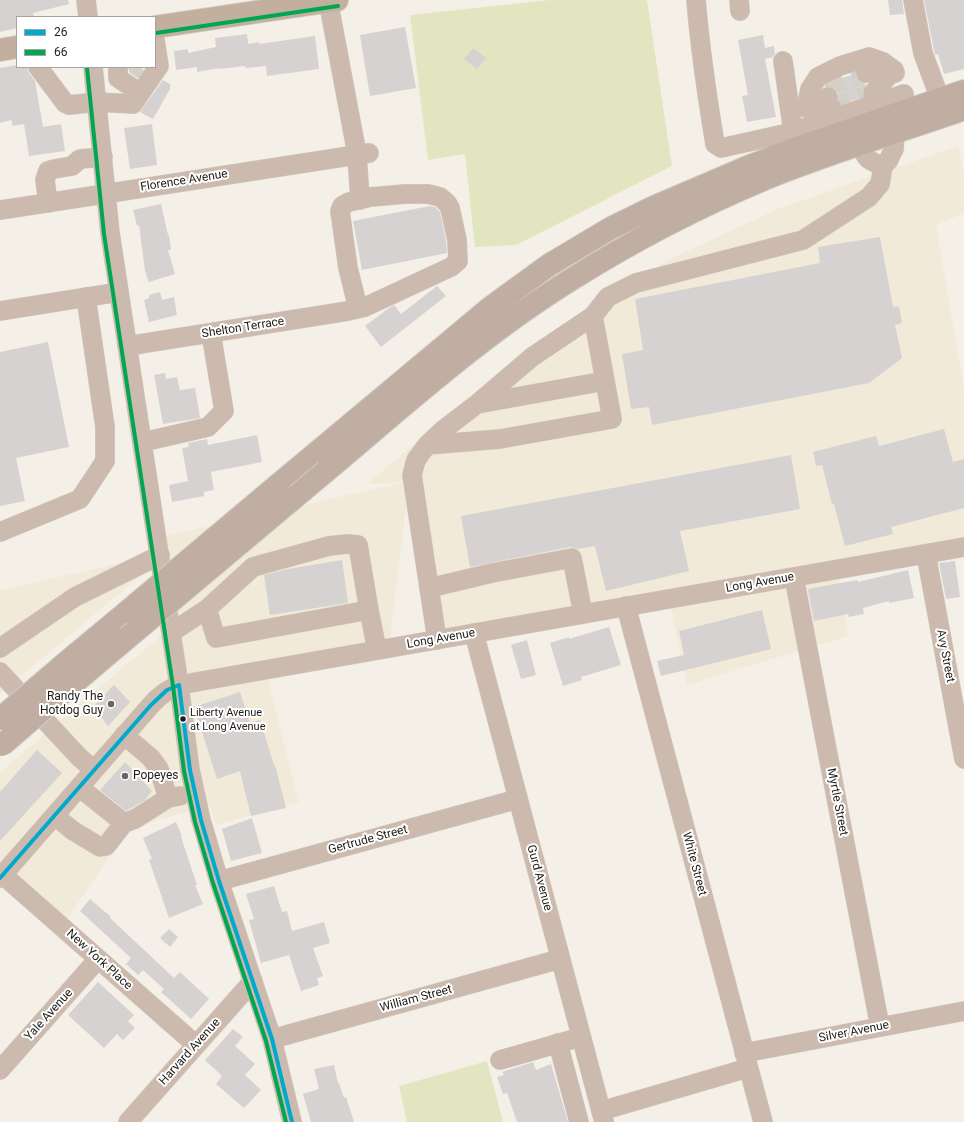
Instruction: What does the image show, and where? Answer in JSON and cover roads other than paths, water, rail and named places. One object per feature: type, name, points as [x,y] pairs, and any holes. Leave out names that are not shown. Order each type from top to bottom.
[{"type":"highway","points":[[1,746],[127,612],[452,339],[503,298],[534,276],[585,243],[632,217],[747,168],[806,134],[907,101],[940,99],[964,91]]},
{"type":"highway","points":[[0,720],[69,674],[127,638],[471,349],[530,306],[572,279],[651,233],[723,198],[790,170],[964,109]]},
{"type":"main road","points":[[156,27],[331,0]]},
{"type":"main road","points":[[0,50],[16,47]]},
{"type":"street","points":[[86,0],[88,16]]},
{"type":"street","points":[[331,0],[363,154],[360,200],[348,202],[342,206],[340,211],[348,268],[358,308]]},
{"type":"street","points":[[696,0],[700,40],[715,144],[721,148],[806,134]]},
{"type":"street","points":[[913,0],[923,53],[940,99]]},
{"type":"street","points":[[156,52],[157,64]]},
{"type":"street","points":[[806,134],[806,108],[810,89],[818,77],[840,66],[869,57],[883,62],[894,70],[907,101]]},
{"type":"street","points":[[783,61],[806,134]]},
{"type":"street","points":[[39,68],[65,103],[97,102],[133,104],[130,80],[150,68]]},
{"type":"street","points":[[93,68],[110,233],[180,685],[189,767],[201,820],[219,881],[272,1039],[292,1122]]},
{"type":"street","points":[[869,83],[894,70]]},
{"type":"street","points":[[806,108],[828,97]]},
{"type":"street","points":[[437,640],[412,475],[416,460],[427,445],[532,356],[593,316],[608,297],[636,283],[803,240],[869,197],[880,184],[883,166],[888,161],[894,149],[895,133]]},
{"type":"street","points":[[738,145],[747,168]]},
{"type":"street","points":[[862,145],[864,156],[871,162],[883,166]]},
{"type":"street","name":"Florence Avenue","points":[[0,210],[363,154]]},
{"type":"street","points":[[48,202],[45,180],[48,172],[54,169],[72,166],[80,159],[103,157]]},
{"type":"street","name":"Shelton Terrace","points":[[128,346],[365,307],[451,267],[458,261],[457,240],[450,208],[447,202],[440,197],[428,194],[405,194],[360,200]]},
{"type":"street","points":[[0,311],[119,292]]},
{"type":"street","points":[[0,532],[80,499],[105,461],[105,427],[86,297]]},
{"type":"street","points":[[427,445],[500,439],[612,419],[593,316]]},
{"type":"street","points":[[143,442],[208,427],[224,411],[211,333]]},
{"type":"street","points":[[477,404],[605,381]]},
{"type":"street","points":[[172,632],[207,609],[253,567],[329,546],[347,544],[358,545],[377,650]]},
{"type":"street","name":"Long Avenue","points":[[2,876],[158,697],[173,687],[964,547]]},
{"type":"street","name":"Avy Street","points":[[926,554],[964,759]]},
{"type":"street","points":[[0,648],[75,597],[160,555]]},
{"type":"street","points":[[429,588],[492,573],[572,558],[583,614]]},
{"type":"street","name":"Myrtle Street","points":[[794,577],[880,1027]]},
{"type":"street","name":"White Street","points":[[626,606],[762,1122]]},
{"type":"street","points":[[207,609],[216,638],[369,610]]},
{"type":"street","name":"Gurd Avenue","points":[[474,633],[603,1117]]},
{"type":"street","points":[[0,672],[79,757],[94,770]]},
{"type":"street","points":[[124,735],[151,758],[159,769],[168,798]]},
{"type":"street","points":[[160,773],[189,767]]},
{"type":"street","points":[[79,787],[124,823]]},
{"type":"street","points":[[55,816],[72,830],[100,847],[106,846],[124,823],[135,819],[168,798],[195,794]]},
{"type":"street","name":"Gertrude Street","points":[[219,881],[518,799]]},
{"type":"street","name":"New York Place","points":[[2,876],[196,1045]]},
{"type":"street","name":"Yale Avenue","points":[[0,1070],[98,959]]},
{"type":"street","name":"William Street","points":[[272,1039],[560,959]]},
{"type":"street","name":"Harvard Avenue","points":[[128,1122],[253,981]]},
{"type":"street","name":"Silver Avenue","points":[[603,1117],[746,1060],[880,1027],[964,1011]]},
{"type":"street","points":[[500,1060],[581,1037]]},
{"type":"street","points":[[558,1043],[579,1122]]},
{"type":"tunnel","points":[[134,74],[139,68]]},
{"type":"tunnel","points":[[825,87],[866,73]]},
{"type":"tunnel","points":[[832,108],[873,93]]},
{"type":"place","name":"Randy The Hotdog Guy","points":[[111,704]]},
{"type":"place","name":"Liberty Avenue at Long Avenue","points":[[183,719]]},
{"type":"place","name":"Popeyes","points":[[125,776]]}]
